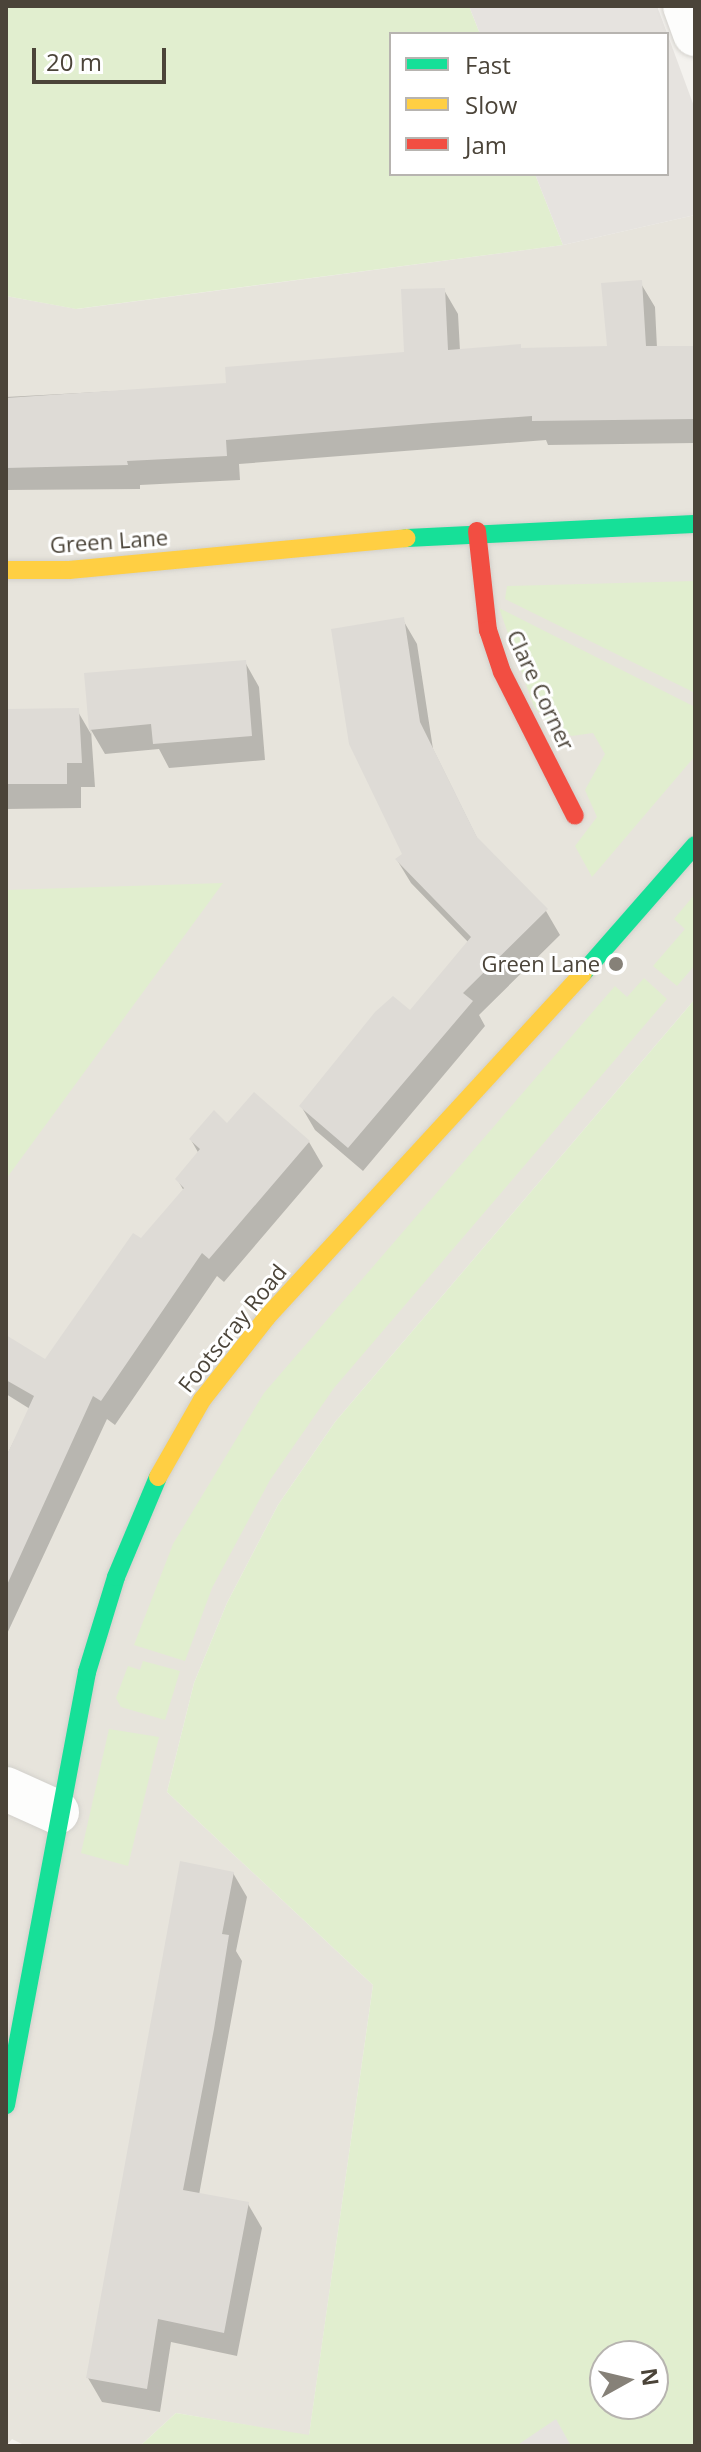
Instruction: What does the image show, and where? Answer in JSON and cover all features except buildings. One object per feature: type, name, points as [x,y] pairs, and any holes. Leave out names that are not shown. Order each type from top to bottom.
[{"type":"main road","name":"Green Lane","points":[[6,570],[69,570],[477,531],[695,524]]},
{"type":"main road","name":"Clare Corner","points":[[477,531],[488,630],[502,672],[575,816]]},
{"type":"main road","name":"Footscray Road","points":[[6,2105],[57,1812],[87,1672],[116,1577],[144,1502],[202,1400],[267,1317],[695,845]]},
{"type":"street","points":[[685,6],[695,34]]},
{"type":"street","points":[[6,1789],[57,1812]]},
{"type":"shaded area","points":[[469,6],[657,6],[667,32],[479,32]]},
{"type":"shaded area","points":[[669,39],[695,109],[695,215],[563,245],[536,176],[669,176]]},
{"type":"shaded area","points":[[695,215],[695,999],[335,1422],[278,1505],[227,1603],[194,1683],[167,1792],[373,1985],[309,2436],[176,2413],[140,2446],[26,2446],[12,2439],[6,2446],[6,296],[77,309],[563,245]]},
{"type":"shaded area","points":[[556,2419],[571,2446],[516,2446]]},
{"type":"green space","points":[[6,6],[469,6],[479,32],[389,32],[389,176],[536,176],[563,245],[76,309],[6,296]]},
{"type":"green space","points":[[695,581],[695,693],[505,599],[507,586]]},
{"type":"green space","points":[[499,608],[695,707],[695,756],[592,877],[575,846],[597,817],[585,790],[605,754],[593,733],[572,736],[553,728],[534,707]]},
{"type":"green space","points":[[223,883],[6,1179],[6,890]]},
{"type":"green space","points":[[695,894],[695,965],[677,986],[653,966],[685,929],[674,919]]},
{"type":"green space","points":[[644,978],[667,999],[334,1388],[270,1480],[212,1588],[185,1661],[134,1645],[173,1544],[264,1393],[615,986],[627,997]]},
{"type":"green space","points":[[695,999],[695,2446],[140,2446],[176,2413],[309,2435],[373,1985],[167,1792],[194,1683],[227,1603],[278,1505],[335,1422]]},
{"type":"green space","points":[[143,1661],[180,1671],[165,1720],[121,1707],[116,1698],[128,1666],[140,1670]]},
{"type":"green space","points":[[109,1729],[159,1737],[128,1866],[81,1853]]},
{"type":"traffic: fast","points":[[406,538],[695,524]]},
{"type":"traffic: fast","points":[[583,973],[695,845]]},
{"type":"traffic: fast","points":[[6,2105],[87,1672],[116,1577],[158,1477]]},
{"type":"traffic: slow","points":[[6,570],[69,570],[406,538]]},
{"type":"traffic: slow","points":[[158,1477],[202,1400],[267,1317],[583,973]]},
{"type":"traffic: jam","points":[[477,531],[488,630],[502,672],[575,816]]},
{"type":"place","name":"Green Lane","points":[[616,964]]}]
